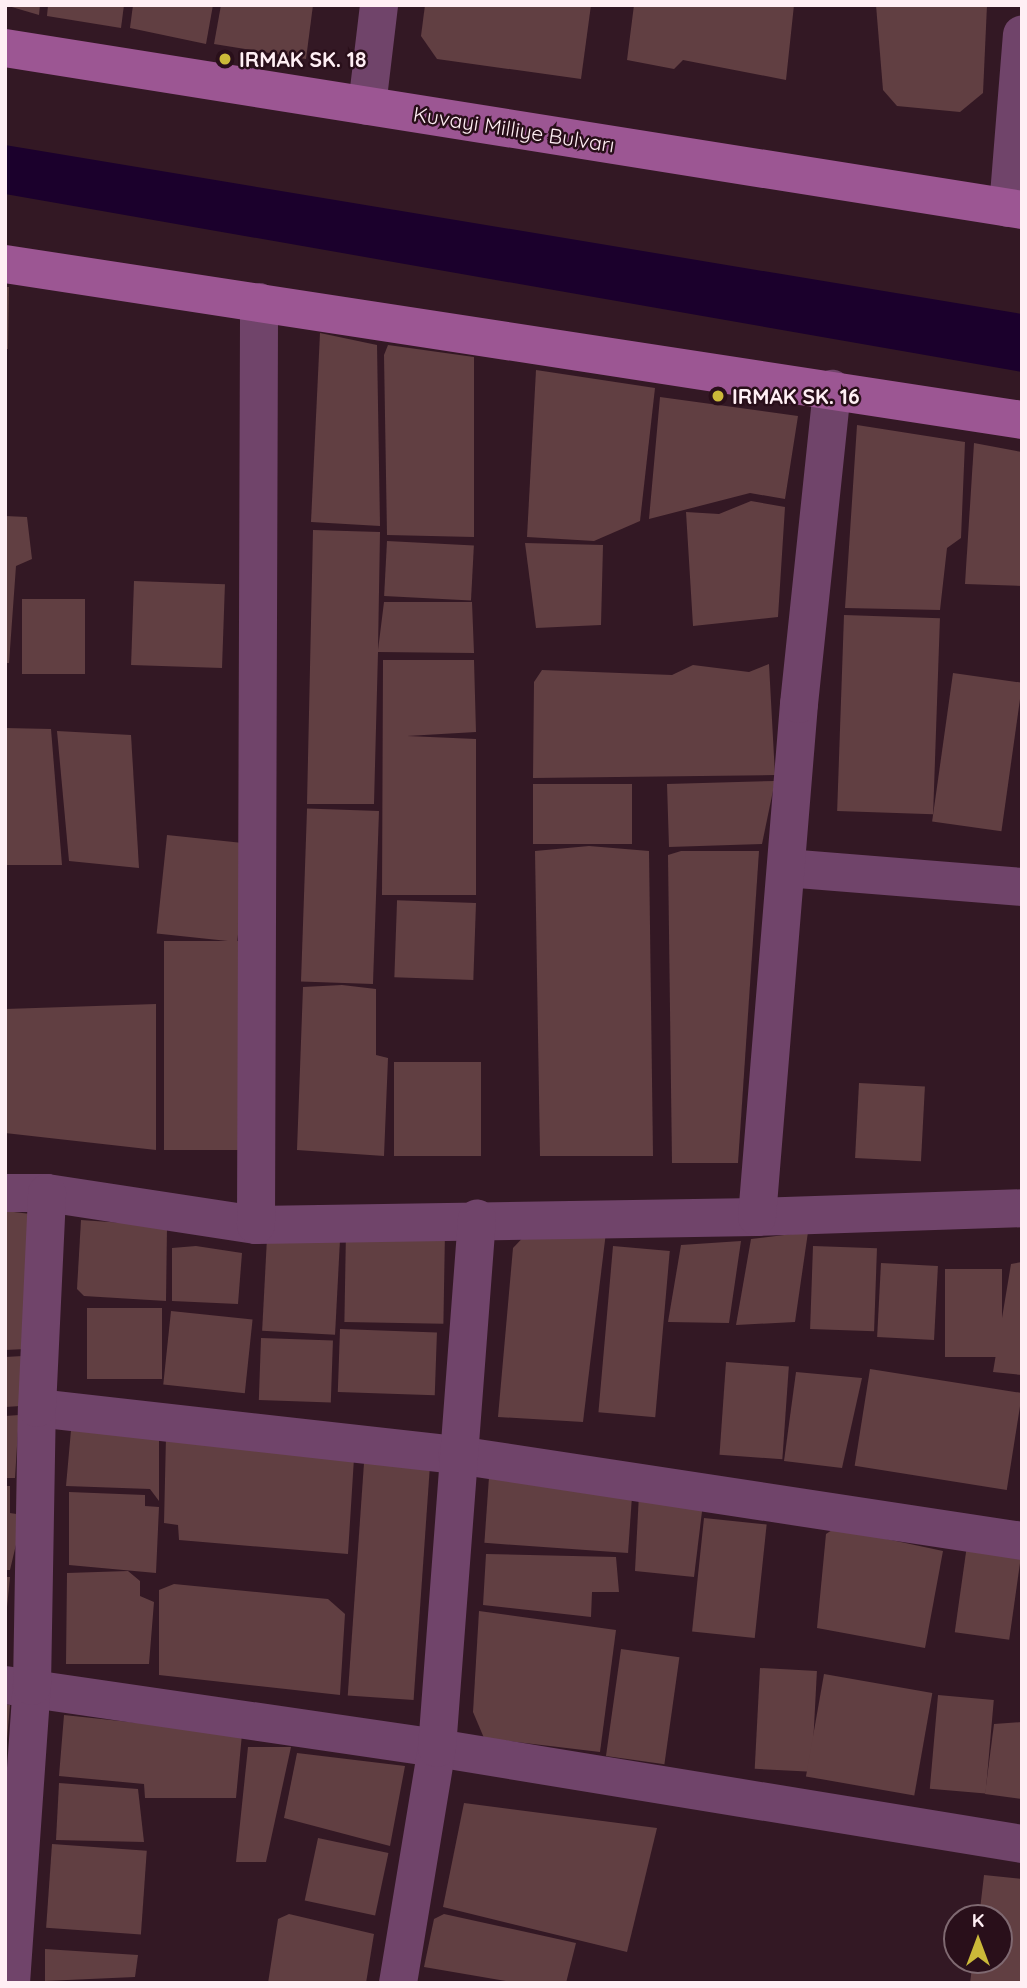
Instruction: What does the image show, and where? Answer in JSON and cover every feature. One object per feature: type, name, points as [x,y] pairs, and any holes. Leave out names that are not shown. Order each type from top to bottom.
[{"type":"main road","name":"Kuvayi Milliye Bulvarı","points":[[5,48],[1015,209]]},
{"type":"main road","points":[[5,264],[1022,420]]},
{"type":"street","points":[[367,106],[379,5]]},
{"type":"street","points":[[1015,209],[1022,36]]},
{"type":"street","points":[[256,1225],[259,302]]},
{"type":"street","points":[[757,1217],[786,869],[832,389]]},
{"type":"street","points":[[786,869],[1022,887]]},
{"type":"street","points":[[5,1193],[47,1193],[256,1225],[477,1219],[757,1217],[1022,1208]]},
{"type":"street","points":[[11,1983],[19,1686],[37,1408],[47,1193]]},
{"type":"street","points":[[398,1983],[437,1748],[457,1455],[477,1219]]},
{"type":"street","points":[[37,1408],[457,1455],[1022,1541]]},
{"type":"street","points":[[19,1686],[437,1748],[1022,1844]]},
{"type":"shaded area","points":[[5,145],[1022,314],[1022,372],[5,194]]},
{"type":"building","points":[[5,5],[40,5],[39,15]]},
{"type":"building","points":[[48,5],[124,5],[121,28],[47,16]]},
{"type":"building","points":[[133,5],[213,5],[206,44],[130,28]]},
{"type":"building","points":[[221,5],[313,5],[306,59],[214,44]]},
{"type":"building","points":[[425,5],[591,5],[581,79],[437,59],[421,36]]},
{"type":"building","points":[[634,5],[794,5],[786,80],[683,60],[674,69],[627,60]]},
{"type":"building","points":[[876,5],[987,5],[983,93],[960,112],[897,106],[883,90]]},
{"type":"building","points":[[5,287],[9,287],[8,349],[5,349]]},
{"type":"building","points":[[320,333],[377,345],[380,526],[311,522]]},
{"type":"building","points":[[388,345],[474,357],[474,537],[387,535],[384,355]]},
{"type":"building","points":[[536,370],[655,388],[640,521],[594,541],[527,537]]},
{"type":"building","points":[[660,397],[798,416],[785,499],[750,493],[649,519]]},
{"type":"building","points":[[857,425],[965,442],[961,538],[947,548],[940,610],[845,608]]},
{"type":"building","points":[[974,443],[1022,452],[1022,586],[965,584]]},
{"type":"building","points":[[751,501],[785,507],[778,617],[693,626],[686,512],[719,514]]},
{"type":"building","points":[[5,516],[27,517],[32,559],[16,566],[9,663],[5,663]]},
{"type":"building","points":[[313,530],[380,532],[378,650],[384,602],[472,602],[474,653],[378,652],[374,804],[307,804]]},
{"type":"building","points":[[387,541],[474,546],[471,600],[384,596]]},
{"type":"building","points":[[525,543],[603,545],[601,625],[536,628]]},
{"type":"building","points":[[134,581],[225,584],[222,668],[131,665]]},
{"type":"building","points":[[22,599],[85,599],[85,674],[22,674]]},
{"type":"building","points":[[844,615],[940,618],[933,814],[837,811]]},
{"type":"building","points":[[383,660],[474,660],[476,732],[407,736],[476,739],[476,895],[382,895]]},
{"type":"building","points":[[769,664],[775,775],[533,778],[534,682],[542,670],[672,675],[693,665],[749,672]]},
{"type":"building","points":[[953,673],[1022,683],[1001,831],[932,822]]},
{"type":"building","points":[[5,728],[51,729],[62,865],[5,865]]},
{"type":"building","points":[[57,731],[131,735],[139,868],[69,861]]},
{"type":"building","points":[[775,781],[762,844],[669,847],[667,784]]},
{"type":"building","points":[[533,784],[632,784],[632,844],[533,844]]},
{"type":"building","points":[[307,808],[379,811],[373,984],[301,981]]},
{"type":"building","points":[[167,835],[248,843],[237,942],[157,933]]},
{"type":"building","points":[[589,846],[649,851],[653,1156],[540,1156],[535,851]]},
{"type":"building","points":[[681,851],[759,851],[738,1163],[672,1163],[668,855]]},
{"type":"building","points":[[397,900],[476,903],[473,980],[394,977]]},
{"type":"building","points":[[164,941],[245,941],[245,1150],[164,1150]]},
{"type":"building","points":[[342,985],[376,989],[376,1055],[388,1058],[384,1156],[297,1150],[303,987]]},
{"type":"building","points":[[156,1004],[156,1150],[5,1133],[5,1009]]},
{"type":"building","points":[[394,1062],[481,1062],[481,1156],[394,1156]]},
{"type":"building","points":[[859,1083],[925,1086],[921,1161],[855,1158]]},
{"type":"building","points":[[5,1211],[31,1214],[26,1349],[5,1350]]},
{"type":"building","points":[[81,1220],[167,1226],[166,1301],[84,1296],[77,1289]]},
{"type":"building","points":[[532,1228],[606,1232],[583,1422],[498,1417],[513,1248]]},
{"type":"building","points":[[346,1230],[445,1232],[443,1324],[344,1322]]},
{"type":"building","points":[[808,1232],[795,1322],[736,1325],[751,1239]]},
{"type":"building","points":[[267,1238],[340,1242],[335,1335],[262,1331]]},
{"type":"building","points":[[741,1241],[729,1323],[668,1322],[681,1245]]},
{"type":"building","points":[[196,1246],[242,1253],[238,1304],[172,1301],[172,1248]]},
{"type":"building","points":[[613,1246],[670,1251],[655,1417],[598,1412]]},
{"type":"building","points":[[813,1246],[877,1248],[874,1331],[810,1329]]},
{"type":"building","points":[[1022,1262],[1022,1375],[993,1372],[1011,1264]]},
{"type":"building","points":[[881,1263],[938,1266],[934,1340],[877,1337]]},
{"type":"building","points":[[945,1269],[1002,1269],[1002,1357],[945,1357]]},
{"type":"building","points":[[87,1308],[162,1308],[162,1379],[87,1379]]},
{"type":"building","points":[[171,1311],[253,1320],[245,1393],[163,1385]]},
{"type":"building","points":[[340,1329],[437,1332],[435,1395],[338,1392]]},
{"type":"building","points":[[261,1338],[333,1341],[331,1402],[259,1400]]},
{"type":"building","points":[[23,1356],[21,1406],[5,1407],[5,1357]]},
{"type":"building","points":[[726,1362],[789,1366],[782,1459],[720,1455]]},
{"type":"building","points":[[870,1369],[1022,1393],[1007,1490],[855,1466]]},
{"type":"building","points":[[796,1372],[862,1378],[842,1468],[784,1461]]},
{"type":"building","points":[[19,1415],[15,1478],[5,1478],[5,1416]]},
{"type":"building","points":[[72,1419],[159,1423],[159,1501],[150,1489],[66,1486]]},
{"type":"building","points":[[166,1436],[354,1458],[348,1554],[179,1540],[178,1525],[164,1523]]},
{"type":"building","points":[[364,1463],[430,1468],[414,1700],[348,1695]]},
{"type":"building","points":[[489,1477],[633,1487],[628,1553],[484,1543]]},
{"type":"building","points":[[5,1486],[10,1486],[10,1513],[23,1515],[10,1570],[5,1570]]},
{"type":"building","points":[[69,1492],[145,1495],[145,1506],[159,1507],[156,1573],[69,1565]]},
{"type":"building","points":[[639,1494],[704,1495],[694,1577],[635,1571]]},
{"type":"building","points":[[704,1518],[767,1525],[755,1638],[692,1631]]},
{"type":"building","points":[[835,1528],[943,1551],[925,1648],[817,1628],[826,1534]]},
{"type":"building","points":[[967,1545],[1021,1553],[1009,1640],[955,1632]]},
{"type":"building","points":[[486,1554],[616,1557],[619,1592],[592,1592],[591,1617],[483,1605]]},
{"type":"building","points":[[128,1571],[140,1581],[140,1596],[154,1602],[149,1664],[66,1664],[67,1573]]},
{"type":"building","points":[[5,1577],[10,1577],[7,1607],[5,1607]]},
{"type":"building","points":[[174,1584],[328,1599],[345,1614],[340,1695],[159,1675],[159,1590]]},
{"type":"building","points":[[479,1611],[616,1630],[600,1752],[484,1738],[473,1712]]},
{"type":"building","points":[[621,1649],[679,1657],[664,1764],[606,1756]]},
{"type":"building","points":[[760,1668],[817,1671],[812,1772],[755,1769]]},
{"type":"building","points":[[824,1674],[932,1693],[914,1796],[806,1776]]},
{"type":"building","points":[[938,1695],[994,1700],[986,1794],[930,1789]]},
{"type":"building","points":[[5,1704],[10,1705],[7,1739],[5,1739]]},
{"type":"building","points":[[64,1715],[242,1734],[236,1798],[145,1798],[144,1784],[59,1776]]},
{"type":"building","points":[[1022,1722],[1022,1799],[985,1794],[994,1724]]},
{"type":"building","points":[[248,1747],[291,1747],[266,1862],[236,1862]]},
{"type":"building","points":[[297,1753],[405,1766],[390,1846],[284,1818]]},
{"type":"building","points":[[59,1783],[138,1789],[144,1842],[56,1840]]},
{"type":"building","points":[[464,1803],[657,1828],[627,1952],[443,1907]]},
{"type":"building","points":[[318,1838],[388,1853],[375,1916],[305,1901]]},
{"type":"building","points":[[52,1844],[147,1851],[141,1934],[46,1928]]},
{"type":"building","points":[[984,1875],[1022,1879],[1022,1983],[970,1983],[971,1974],[1013,1974],[1013,1904],[981,1904]]},
{"type":"building","points":[[289,1914],[374,1934],[366,1983],[268,1983],[278,1919]]},
{"type":"building","points":[[444,1914],[576,1943],[566,1983],[518,1983],[424,1967],[434,1919]]},
{"type":"building","points":[[45,1949],[138,1955],[135,1977],[45,1981]]},
{"type":"place","name":"IRMAK SK. 18","points":[[225,59]]},
{"type":"place","name":"IRMAK SK. 16","points":[[718,396]]}]
